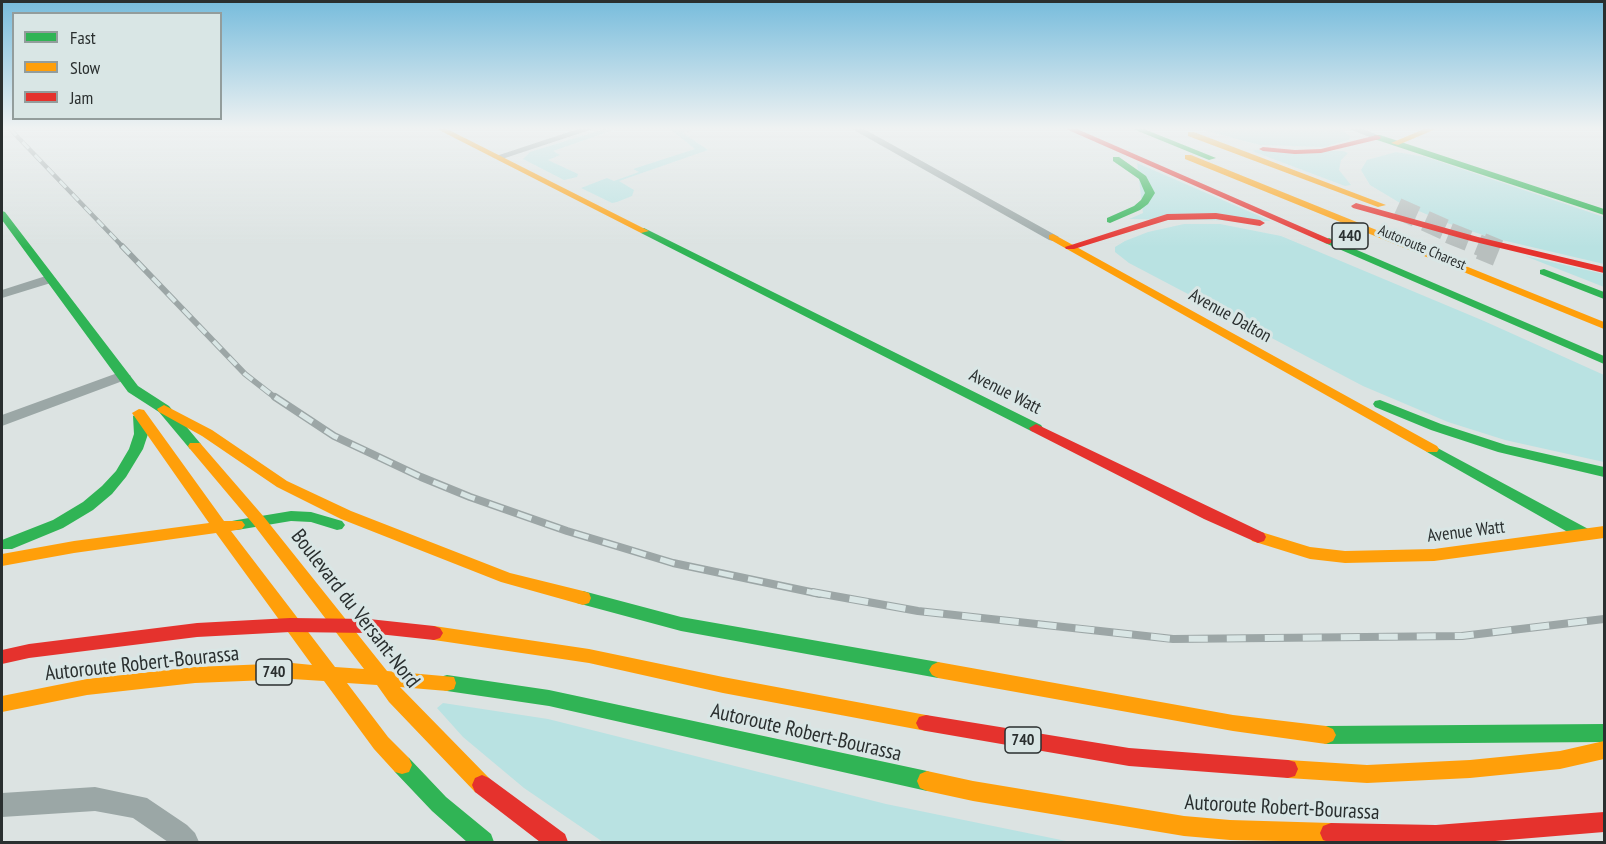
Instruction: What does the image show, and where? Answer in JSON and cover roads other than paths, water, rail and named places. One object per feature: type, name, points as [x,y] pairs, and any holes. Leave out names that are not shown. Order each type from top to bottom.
[{"type":"main road","name":"Avenue Watt","points":[[521,168],[1209,515],[1272,543],[1326,555],[1381,557],[1434,555],[1605,532]]},
{"type":"main road","points":[[1096,224],[1137,208],[1148,198],[1149,188],[1143,178],[1131,168]]},
{"type":"main road","points":[[1161,168],[1605,360]]},
{"type":"main road","name":"Autoroute Charest","points":[[1189,168],[1539,315]]},
{"type":"main road","name":"Autoroute Charest","points":[[1218,168],[1605,326]]},
{"type":"main road","points":[[1241,168],[1353,205],[1484,241],[1605,270]]},
{"type":"main road","points":[[1284,168],[1394,209],[1366,191],[1354,180]]},
{"type":"main road","points":[[1472,168],[1605,212]]},
{"type":"main road","name":"Boulevard du Versant-Nord","points":[[2,214],[133,389],[164,409],[259,521],[419,722],[491,793],[556,843]]},
{"type":"main road","points":[[1070,247],[1167,217],[1203,216],[1244,220],[1318,241],[1521,324]]},
{"type":"main road","points":[[1053,237],[1070,232]]},
{"type":"main road","name":"Avenue Dalton","points":[[1053,237],[1586,535]]},
{"type":"main road","points":[[1498,253],[1605,296]]},
{"type":"main road","points":[[1233,338],[1436,427],[1503,448],[1605,472]]},
{"type":"main road","name":"Boulevard du Versant-Nord","points":[[133,389],[140,416],[381,743],[439,804],[483,843]]},
{"type":"main road","points":[[164,409],[207,433],[242,458],[302,495],[456,560]]},
{"type":"main road","points":[[2,546],[58,524],[88,506],[107,490],[121,474],[136,449],[141,434],[140,416]]},
{"type":"main road","points":[[2,560],[105,542],[221,528],[291,516],[311,517],[456,560],[507,578],[681,624],[1233,723],[1325,735],[1605,734]]},
{"type":"main road","name":"Autoroute Robert-Bourassa","points":[[2,657],[197,630],[290,626],[369,626],[447,634],[589,656],[723,685],[992,735],[1129,757],[1367,774],[1470,769],[1560,760],[1605,750]]},
{"type":"main road","name":"Autoroute Robert-Bourassa","points":[[2,704],[87,687],[195,675],[292,671],[461,684],[549,698],[973,792],[1184,826],[1230,830],[1436,836],[1605,822]]},
{"type":"main road","points":[[1230,830],[1357,843]]},
{"type":"street","name":"Avenue Dalton","points":[[928,168],[1053,237]]},
{"type":"street","points":[[2,294],[49,279]]},
{"type":"street","points":[[2,421],[123,376]]},
{"type":"street","points":[[2,805],[95,799],[138,807],[178,834],[186,843]]},
{"type":"tunnel","points":[[1397,208],[1448,231]]},
{"type":"tunnel","points":[[1449,233],[1484,247]]},
{"type":"tunnel","points":[[1481,246],[1498,253]]},
{"type":"railway","points":[[48,168],[123,247]]},
{"type":"railway","points":[[122,246],[245,374],[277,399]]},
{"type":"railway","points":[[275,397],[334,436],[421,477],[470,497],[567,531],[673,563],[820,594]]},
{"type":"railway","points":[[812,592],[918,611],[1173,639],[1462,636],[1604,619]]}]
